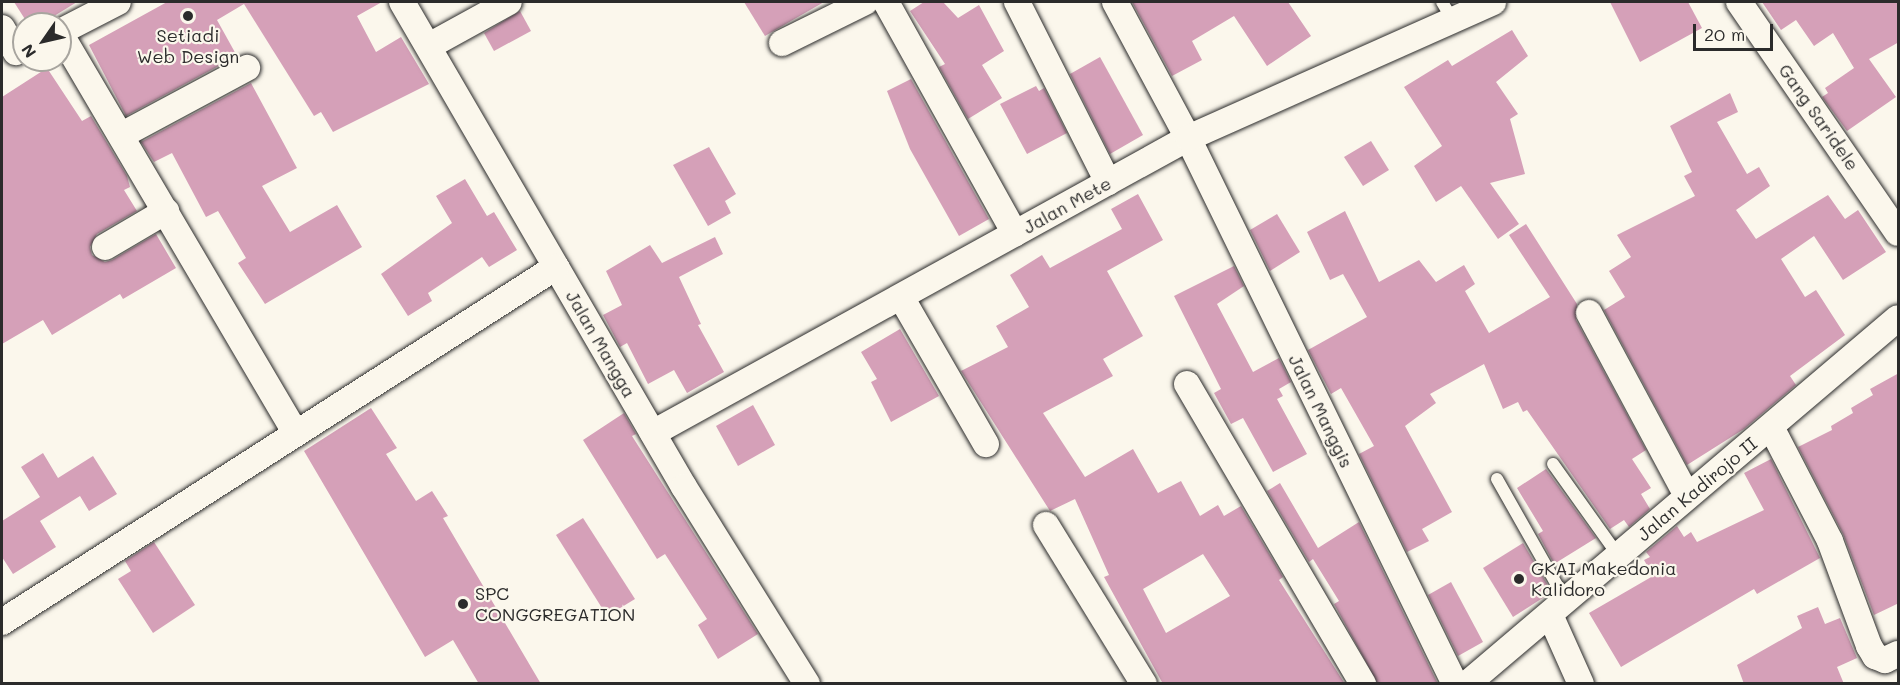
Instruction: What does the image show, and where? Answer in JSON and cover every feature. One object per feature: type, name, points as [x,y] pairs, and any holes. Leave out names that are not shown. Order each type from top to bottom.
[{"type":"street","points":[[72,26],[118,2]]},
{"type":"street","name":"Jalan Mangga","points":[[402,2],[653,433],[807,684]]},
{"type":"street","points":[[429,46],[510,2]]},
{"type":"street","points":[[886,2],[1015,234]]},
{"type":"street","points":[[1017,2],[1108,182]]},
{"type":"street","name":"Jalan Manggis","points":[[1115,2],[1188,138],[1455,684]]},
{"type":"street","name":"Jalan Mete","points":[[653,433],[1188,138],[1448,11],[1493,2]]},
{"type":"street","name":"Gang Saridele","points":[[1739,2],[1899,232]]},
{"type":"street","points":[[782,43],[854,4]]},
{"type":"street","points":[[2,28],[12,50]]},
{"type":"street","points":[[72,52],[296,433]]},
{"type":"street","points":[[122,135],[247,68]]},
{"type":"street","points":[[105,247],[166,211]]},
{"type":"street","points":[[2,622],[556,267]]},
{"type":"street","points":[[901,297],[986,444]]},
{"type":"street","points":[[1589,313],[1686,494]]},
{"type":"street","name":"Jalan Kadirojo II","points":[[1467,684],[1559,609],[1686,494],[1771,427],[1899,318]]},
{"type":"street","points":[[1187,384],[1363,684]]},
{"type":"street","points":[[1771,427],[1830,541],[1869,646],[1875,656],[1885,660],[1899,654]]},
{"type":"street","points":[[1046,525],[1144,684]]},
{"type":"street","points":[[1559,609],[1581,684]]},
{"type":"lane","points":[[1553,464],[1618,555]]},
{"type":"lane","points":[[1497,479],[1559,609]]},
{"type":"building","points":[[14,2],[77,2],[61,12],[20,12]]},
{"type":"building","points":[[167,2],[382,2],[357,16],[376,52],[401,37],[429,84],[333,132],[321,112],[314,116],[244,4],[217,20],[237,56],[126,116],[89,45]]},
{"type":"building","points":[[744,2],[824,2],[765,36]]},
{"type":"building","points":[[924,2],[943,2],[958,18],[979,5],[1004,51],[982,65],[1002,98],[968,119],[939,67],[945,64],[910,11]]},
{"type":"building","points":[[1132,2],[1288,2],[1311,36],[1267,66],[1234,16],[1192,41],[1202,60],[1172,76]]},
{"type":"building","points":[[1610,2],[1688,2],[1702,28],[1640,62]]},
{"type":"building","points":[[1762,2],[1899,2],[1899,42],[1869,59],[1896,97],[1847,131],[1822,97],[1828,93],[1825,88],[1854,68],[1833,33],[1814,46],[1796,20],[1781,30]]},
{"type":"building","points":[[520,11],[531,31],[494,51],[484,33]]},
{"type":"building","points":[[1512,30],[1528,56],[1496,82],[1518,114],[1510,119],[1525,174],[1490,183],[1519,224],[1498,239],[1461,186],[1436,202],[1414,166],[1442,146],[1404,87],[1448,60],[1452,66]]},
{"type":"building","points":[[1100,57],[1143,135],[1110,154],[1070,74]]},
{"type":"building","points":[[41,72],[50,72],[82,121],[91,116],[127,176],[130,187],[124,190],[137,211],[97,234],[90,247],[92,255],[105,262],[112,260],[156,234],[176,268],[123,299],[120,294],[52,335],[43,320],[2,344],[2,97]]},
{"type":"building","points":[[911,79],[989,219],[959,236],[910,149],[887,91]]},
{"type":"building","points":[[251,83],[297,168],[262,186],[290,232],[337,205],[362,247],[265,304],[238,263],[246,258],[218,211],[206,217],[172,153],[154,162],[141,142]]},
{"type":"building","points":[[1036,86],[1039,91],[1044,88],[1067,133],[1027,154],[1000,104]]},
{"type":"building","points":[[1730,93],[1738,112],[1717,122],[1747,174],[1759,167],[1770,186],[1736,210],[1756,239],[1828,195],[1845,219],[1858,210],[1886,252],[1843,280],[1814,236],[1781,259],[1805,297],[1816,290],[1845,335],[1790,376],[1796,385],[1744,429],[1687,465],[1604,310],[1625,297],[1609,271],[1631,257],[1617,235],[1695,196],[1684,176],[1692,172],[1670,126]]},
{"type":"building","points":[[1371,141],[1389,170],[1363,186],[1344,157]]},
{"type":"building","points":[[709,147],[736,194],[725,201],[731,213],[708,226],[673,165]]},
{"type":"building","points":[[465,179],[487,216],[494,212],[517,250],[489,267],[482,257],[428,293],[432,301],[408,316],[381,274],[452,223],[436,196]]},
{"type":"building","points":[[1138,194],[1163,240],[1107,271],[1143,336],[1103,359],[1113,376],[1043,413],[1085,477],[1133,449],[1158,493],[1181,481],[1200,516],[1218,505],[1224,516],[1241,506],[1283,577],[1279,580],[1345,684],[1163,684],[1104,577],[1109,575],[1075,499],[1050,511],[961,371],[1008,347],[996,326],[1029,307],[1010,275],[1042,255],[1050,268],[1122,229],[1111,209]],"holes":[[[1203,554],[1230,596],[1166,633],[1143,589]]]},
{"type":"building","points":[[1345,211],[1379,282],[1419,260],[1436,282],[1464,265],[1475,284],[1465,291],[1489,333],[1550,297],[1509,235],[1526,224],[1577,304],[1576,320],[1646,450],[1632,459],[1651,488],[1641,494],[1650,509],[1629,527],[1624,520],[1610,529],[1527,410],[1523,412],[1518,402],[1503,409],[1484,364],[1430,394],[1436,403],[1405,426],[1452,512],[1422,529],[1429,541],[1407,552],[1359,454],[1374,446],[1341,388],[1331,394],[1308,350],[1367,317],[1343,274],[1330,280],[1307,232]]},
{"type":"building","points":[[1277,214],[1300,252],[1270,271],[1250,230]]},
{"type":"building","points":[[715,237],[723,254],[679,277],[701,324],[698,325],[724,372],[687,393],[674,370],[648,384],[627,343],[620,347],[603,315],[622,305],[606,271],[650,245],[662,263]]},
{"type":"building","points":[[1234,266],[1244,286],[1217,304],[1253,372],[1279,358],[1291,382],[1279,389],[1283,396],[1277,399],[1307,454],[1273,472],[1243,418],[1231,424],[1214,393],[1221,389],[1174,296]]},
{"type":"building","points":[[900,329],[939,396],[891,422],[871,382],[877,379],[861,352]]},
{"type":"building","points":[[1899,373],[1899,603],[1874,615],[1843,534],[1798,447],[1832,430],[1831,426],[1853,413],[1851,408],[1873,395],[1870,389]]},
{"type":"building","points":[[753,405],[775,445],[738,466],[716,426]]},
{"type":"building","points":[[371,408],[397,448],[386,454],[416,501],[432,491],[448,516],[443,518],[541,684],[479,684],[453,640],[425,657],[304,451]]},
{"type":"building","points":[[624,413],[636,434],[632,436],[758,634],[718,659],[698,625],[707,619],[665,554],[657,559],[583,440]]},
{"type":"building","points":[[43,453],[58,478],[93,456],[117,494],[89,511],[80,496],[40,521],[56,547],[13,574],[2,557],[2,521],[40,497],[21,467]]},
{"type":"building","points":[[1771,459],[1820,558],[1757,594],[1754,589],[1621,667],[1589,613],[1653,576],[1644,560],[1650,557],[1646,552],[1677,526],[1684,537],[1691,532],[1697,542],[1764,510],[1744,473]]},
{"type":"building","points":[[1546,469],[1596,538],[1554,564],[1538,534],[1543,531],[1517,488]]},
{"type":"building","points":[[1280,483],[1318,548],[1359,522],[1438,684],[1378,684],[1334,604],[1339,601],[1313,559],[1309,562],[1267,491]]},
{"type":"building","points":[[583,518],[635,599],[607,616],[556,535]]},
{"type":"building","points":[[154,542],[195,605],[153,633],[118,579],[131,571],[125,561]]},
{"type":"building","name":"GKAI Makedonia Kalidoro","points":[[1523,543],[1552,592],[1513,617],[1483,568]]},
{"type":"building","points":[[1451,582],[1483,642],[1458,656],[1428,595]]},
{"type":"building","points":[[1818,607],[1825,624],[1840,618],[1857,658],[1837,667],[1844,684],[1744,684],[1737,665],[1802,628],[1797,616]]},
{"type":"place","name":"Setiadi Web Design","points":[[188,16]]},
{"type":"place","name":"GKAI Makedonia Kalidoro","points":[[1519,579]]},
{"type":"place","name":"SPC CONGGREGATION","points":[[463,604]]}]
